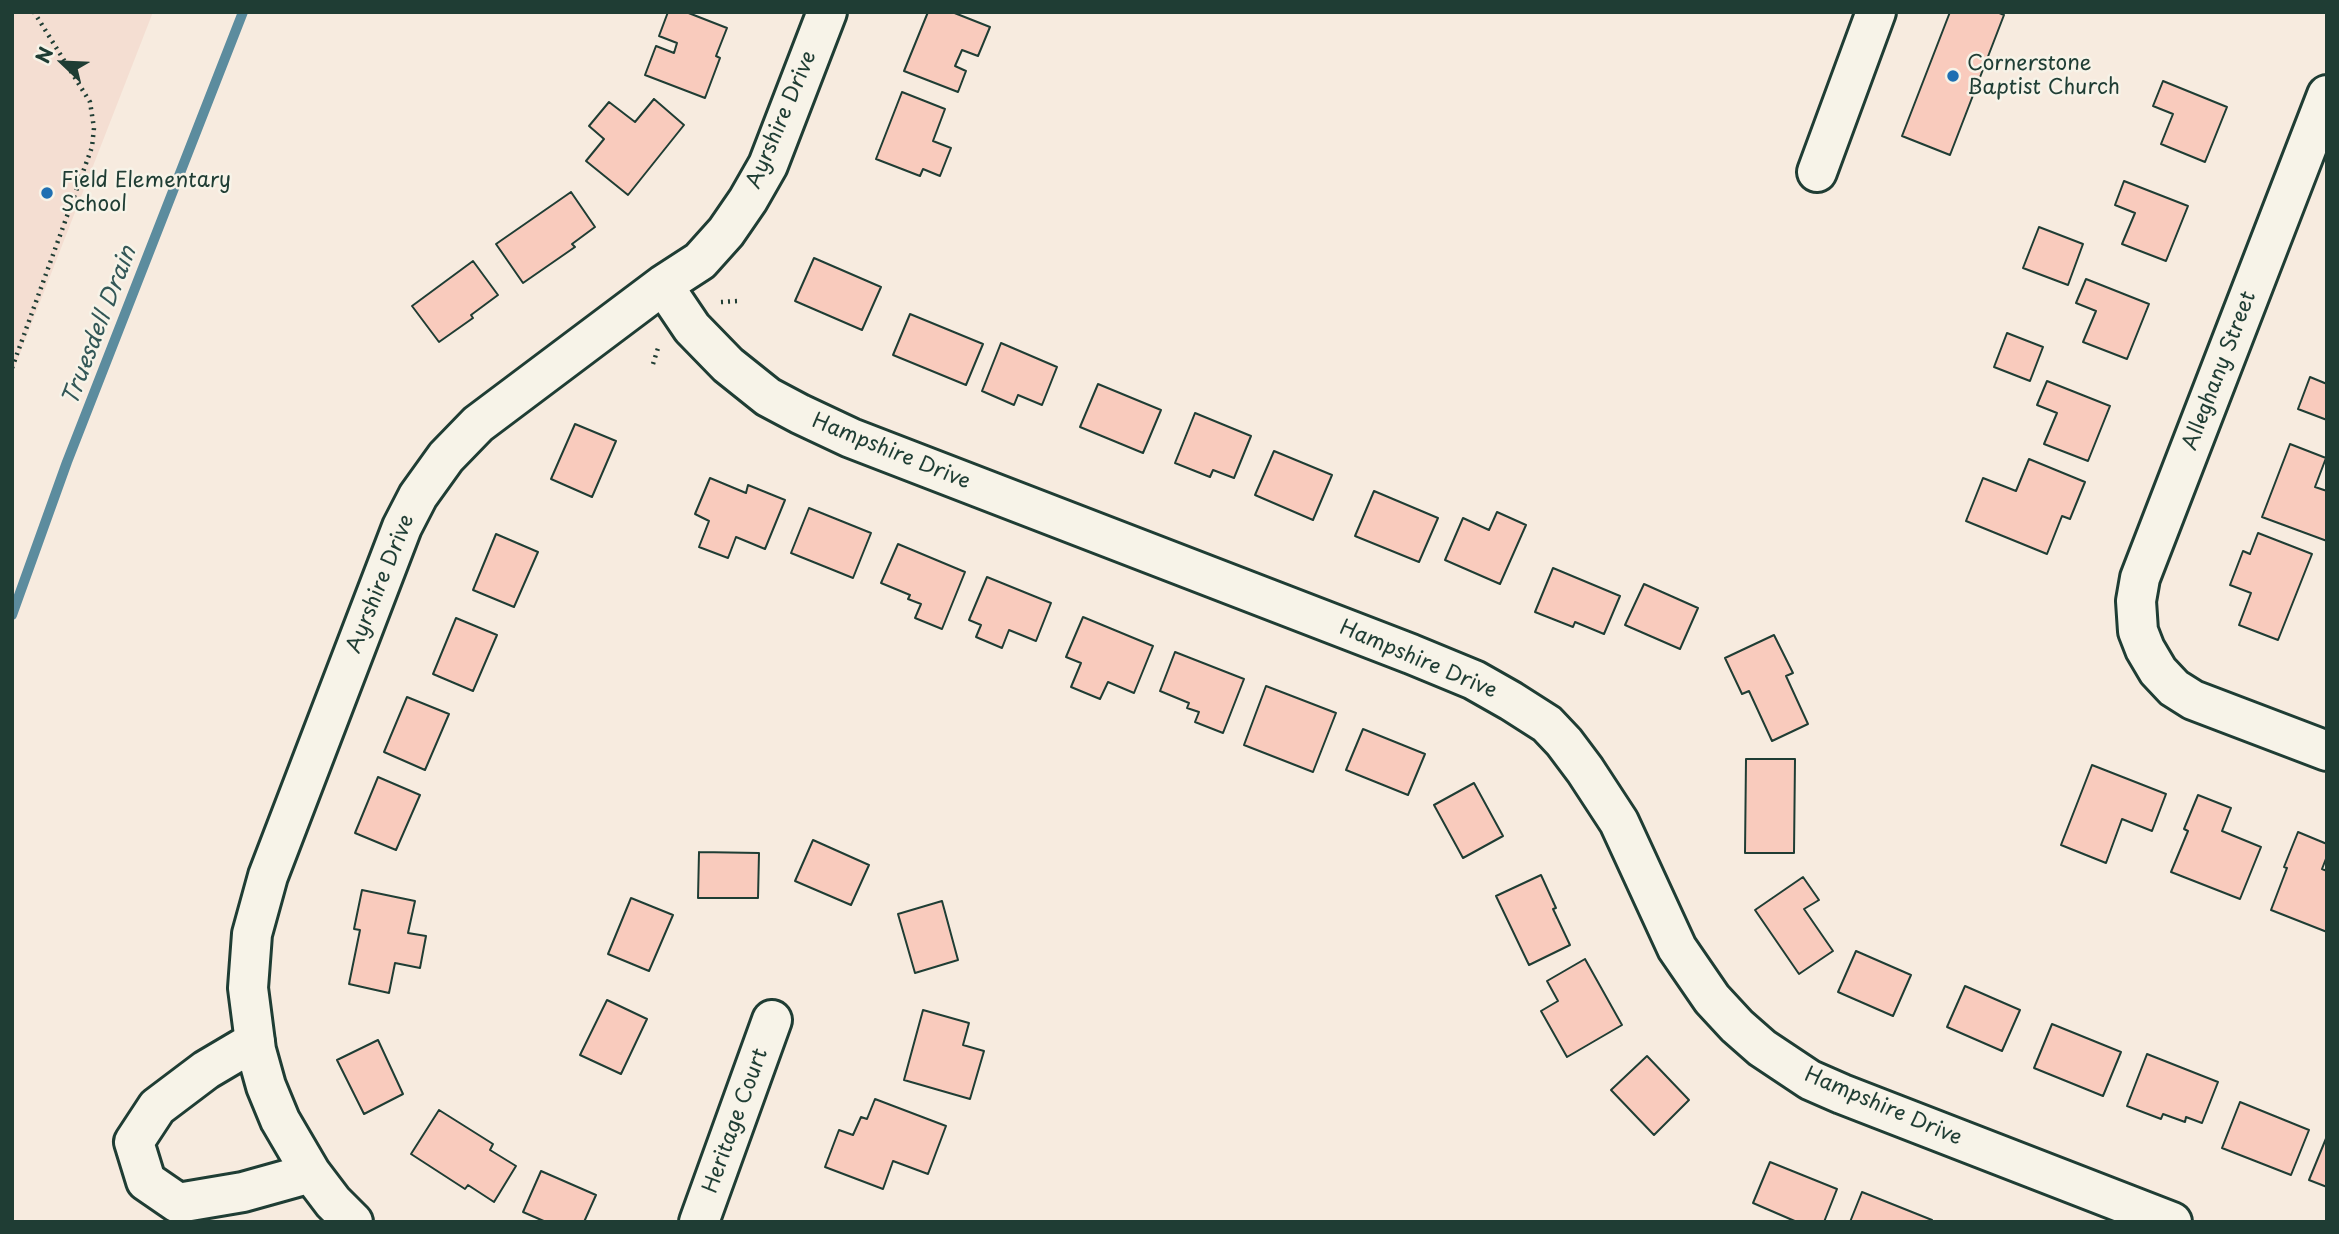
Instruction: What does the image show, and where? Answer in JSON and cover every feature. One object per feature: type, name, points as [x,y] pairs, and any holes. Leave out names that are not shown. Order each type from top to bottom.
[{"type":"street","name":"Ayrshire Drive","points":[[353,1222],[311,1173],[266,1086],[255,1041],[248,988],[252,934],[268,876],[402,527],[418,496],[446,457],[478,424],[699,261],[726,232],[768,166],[827,12]]},
{"type":"street","points":[[1816,172],[1876,12]]},
{"type":"street","name":"Alleghany Street","points":[[2327,95],[2140,578],[2137,611],[2138,631],[2145,649],[2158,671],[2174,688],[2193,700],[2327,751]]},
{"type":"street","name":"Hampshire Drive","points":[[663,285],[692,328],[728,365],[768,397],[800,414],[851,438],[1411,654],[1474,680],[1511,701],[1547,724],[1564,741],[1585,770],[1619,822],[1677,948],[1712,999],[1762,1048],[1810,1080],[1842,1094],[2172,1222]]},
{"type":"street","name":"Heritage Court","points":[[699,1222],[772,1020]]},
{"type":"street","points":[[255,1041],[206,1070],[157,1107],[134,1142],[146,1181],[178,1203],[243,1192],[311,1173]]},
{"type":"path","points":[[12,368],[92,147],[94,128],[90,102],[34,12]]},
{"type":"path","points":[[721,302],[739,301]]},
{"type":"path","points":[[653,364],[659,344]]},
{"type":"shaded area","name":"Field Elementary School","points":[[12,12],[153,12],[12,374]]},
{"type":"building","points":[[668,12],[686,12],[727,28],[716,56],[720,58],[705,98],[645,75],[656,46],[674,53],[677,43],[659,36]]},
{"type":"building","points":[[928,12],[952,12],[990,27],[978,56],[962,50],[955,66],[966,71],[958,92],[904,71]]},
{"type":"building","name":"Cornerstone Baptist Church","points":[[1950,12],[1997,12],[2004,15],[1950,155],[1902,136]]},
{"type":"building","points":[[2163,81],[2227,107],[2205,162],[2161,144],[2173,114],[2153,106]]},
{"type":"building","points":[[902,92],[945,109],[933,141],[951,148],[940,176],[923,169],[920,176],[876,159]]},
{"type":"building","points":[[654,99],[684,125],[628,195],[586,161],[604,139],[589,126],[609,102],[635,122]]},
{"type":"building","points":[[2124,181],[2188,206],[2166,261],[2122,244],[2135,213],[2115,205]]},
{"type":"building","points":[[571,192],[595,227],[572,244],[575,247],[523,283],[496,244]]},
{"type":"building","points":[[2039,227],[2083,244],[2068,285],[2023,268]]},
{"type":"building","points":[[814,258],[881,287],[862,330],[795,301]]},
{"type":"building","points":[[473,261],[498,295],[471,315],[473,318],[439,342],[412,306]]},
{"type":"building","points":[[2086,279],[2149,304],[2127,359],[2083,342],[2096,311],[2076,303]]},
{"type":"building","points":[[910,314],[983,344],[966,385],[893,355]]},
{"type":"building","points":[[2007,333],[2043,347],[2030,381],[1994,367]]},
{"type":"building","points":[[1001,343],[1057,367],[1042,405],[1018,395],[1014,405],[982,391]]},
{"type":"building","points":[[2310,377],[2327,384],[2327,420],[2298,409]]},
{"type":"building","points":[[2047,381],[2110,406],[2088,461],[2044,444],[2057,413],[2037,405]]},
{"type":"building","points":[[1098,384],[1161,410],[1143,453],[1080,427]]},
{"type":"building","points":[[1195,413],[1251,436],[1234,478],[1213,470],[1210,477],[1175,463]]},
{"type":"building","points":[[575,424],[616,441],[592,497],[551,479]]},
{"type":"building","points":[[2290,444],[2326,458],[2315,487],[2327,491],[2327,541],[2262,517]]},
{"type":"building","points":[[1274,451],[1332,475],[1313,520],[1255,495]]},
{"type":"building","points":[[2029,459],[2085,482],[2070,519],[2062,516],[2047,554],[1966,521],[1983,478],[2016,491]]},
{"type":"building","points":[[710,478],[746,493],[748,485],[785,500],[765,549],[736,537],[728,558],[699,547],[709,521],[695,514]]},
{"type":"building","points":[[1374,491],[1438,518],[1419,562],[1355,536]]},
{"type":"building","points":[[809,508],[871,533],[853,578],[791,553]]},
{"type":"building","points":[[1497,512],[1526,525],[1500,584],[1445,560],[1463,518],[1489,530]]},
{"type":"building","points":[[2258,533],[2312,554],[2278,640],[2239,625],[2251,593],[2230,585],[2243,551],[2250,554]]},
{"type":"building","points":[[496,534],[538,552],[514,607],[473,590]]},
{"type":"building","points":[[898,544],[965,572],[942,629],[915,618],[921,604],[908,599],[910,595],[881,583]]},
{"type":"building","points":[[1553,568],[1620,596],[1604,634],[1575,622],[1573,627],[1535,612]]},
{"type":"building","points":[[987,577],[1051,603],[1036,641],[1009,630],[1002,648],[976,637],[981,625],[969,620]]},
{"type":"building","points":[[1644,584],[1698,608],[1680,649],[1625,625]]},
{"type":"building","points":[[1083,617],[1153,646],[1134,693],[1108,682],[1100,699],[1071,687],[1081,663],[1066,657]]},
{"type":"building","points":[[456,618],[497,635],[473,691],[433,674]]},
{"type":"building","points":[[1774,635],[1793,673],[1786,676],[1808,724],[1772,741],[1749,691],[1742,694],[1725,658]]},
{"type":"building","points":[[1175,652],[1244,679],[1223,733],[1195,722],[1199,712],[1187,708],[1189,703],[1160,691]]},
{"type":"building","points":[[1266,686],[1336,713],[1313,772],[1244,745]]},
{"type":"building","points":[[407,697],[449,714],[425,770],[384,752]]},
{"type":"building","points":[[1363,729],[1425,754],[1408,795],[1346,770]]},
{"type":"building","points":[[1746,759],[1795,759],[1794,853],[1745,853]]},
{"type":"building","points":[[2092,765],[2166,794],[2152,831],[2122,819],[2106,863],[2061,845]]},
{"type":"building","points":[[378,777],[420,795],[396,850],[355,833]]},
{"type":"building","points":[[1474,783],[1503,836],[1463,858],[1434,805]]},
{"type":"building","points":[[2198,795],[2231,808],[2222,831],[2261,847],[2240,899],[2171,872],[2188,831],[2184,829]]},
{"type":"building","points":[[2298,832],[2327,844],[2327,856],[2322,869],[2327,871],[2327,932],[2271,910]]},
{"type":"building","points":[[813,840],[869,865],[851,905],[795,881]]},
{"type":"building","points":[[699,852],[759,853],[758,898],[698,898]]},
{"type":"building","points":[[1541,875],[1570,945],[1529,965],[1496,896]]},
{"type":"building","points":[[1803,877],[1819,900],[1804,909],[1833,951],[1799,974],[1755,910]]},
{"type":"building","points":[[362,890],[415,901],[408,933],[426,936],[420,968],[395,963],[389,993],[349,984],[360,930],[354,929]]},
{"type":"building","points":[[631,898],[673,915],[649,971],[608,954]]},
{"type":"building","points":[[942,901],[958,960],[915,973],[898,914]]},
{"type":"building","points":[[1856,951],[1911,975],[1893,1016],[1838,992]]},
{"type":"building","points":[[1585,959],[1622,1025],[1567,1057],[1541,1011],[1558,1001],[1547,981]]},
{"type":"building","points":[[1965,986],[2020,1010],[2002,1051],[1947,1027]]},
{"type":"building","points":[[607,1000],[647,1019],[621,1074],[580,1055]]},
{"type":"building","points":[[923,1010],[969,1023],[963,1045],[984,1051],[970,1099],[904,1080]]},
{"type":"building","points":[[2052,1024],[2121,1052],[2103,1096],[2034,1068]]},
{"type":"building","points":[[378,1040],[403,1094],[364,1114],[337,1060]]},
{"type":"building","points":[[2147,1054],[2218,1082],[2202,1123],[2186,1117],[2185,1122],[2163,1114],[2161,1119],[2127,1106]]},
{"type":"building","points":[[1647,1056],[1689,1100],[1654,1135],[1611,1090]]},
{"type":"building","points":[[875,1099],[946,1126],[928,1174],[893,1161],[883,1189],[825,1167],[839,1130],[853,1135],[861,1117],[867,1119]]},
{"type":"building","points":[[2240,1102],[2309,1130],[2291,1175],[2222,1148]]},
{"type":"building","points":[[439,1110],[493,1144],[490,1150],[516,1166],[494,1202],[468,1185],[465,1189],[411,1154]]},
{"type":"building","points":[[2327,1136],[2327,1187],[2309,1180]]},
{"type":"building","points":[[1770,1162],[1837,1189],[1824,1222],[1797,1222],[1753,1203]]},
{"type":"building","points":[[541,1171],[596,1195],[584,1222],[546,1222],[523,1212]]},
{"type":"building","points":[[1862,1192],[1932,1220],[1932,1222],[1850,1222]]},
{"type":"waterway","name":"Truesdell Drain","points":[[12,615],[67,462],[243,12]]},
{"type":"place","name":"Cornerstone Baptist Church","points":[[1953,76]]},
{"type":"place","name":"Field Elementary School","points":[[47,193]]}]
